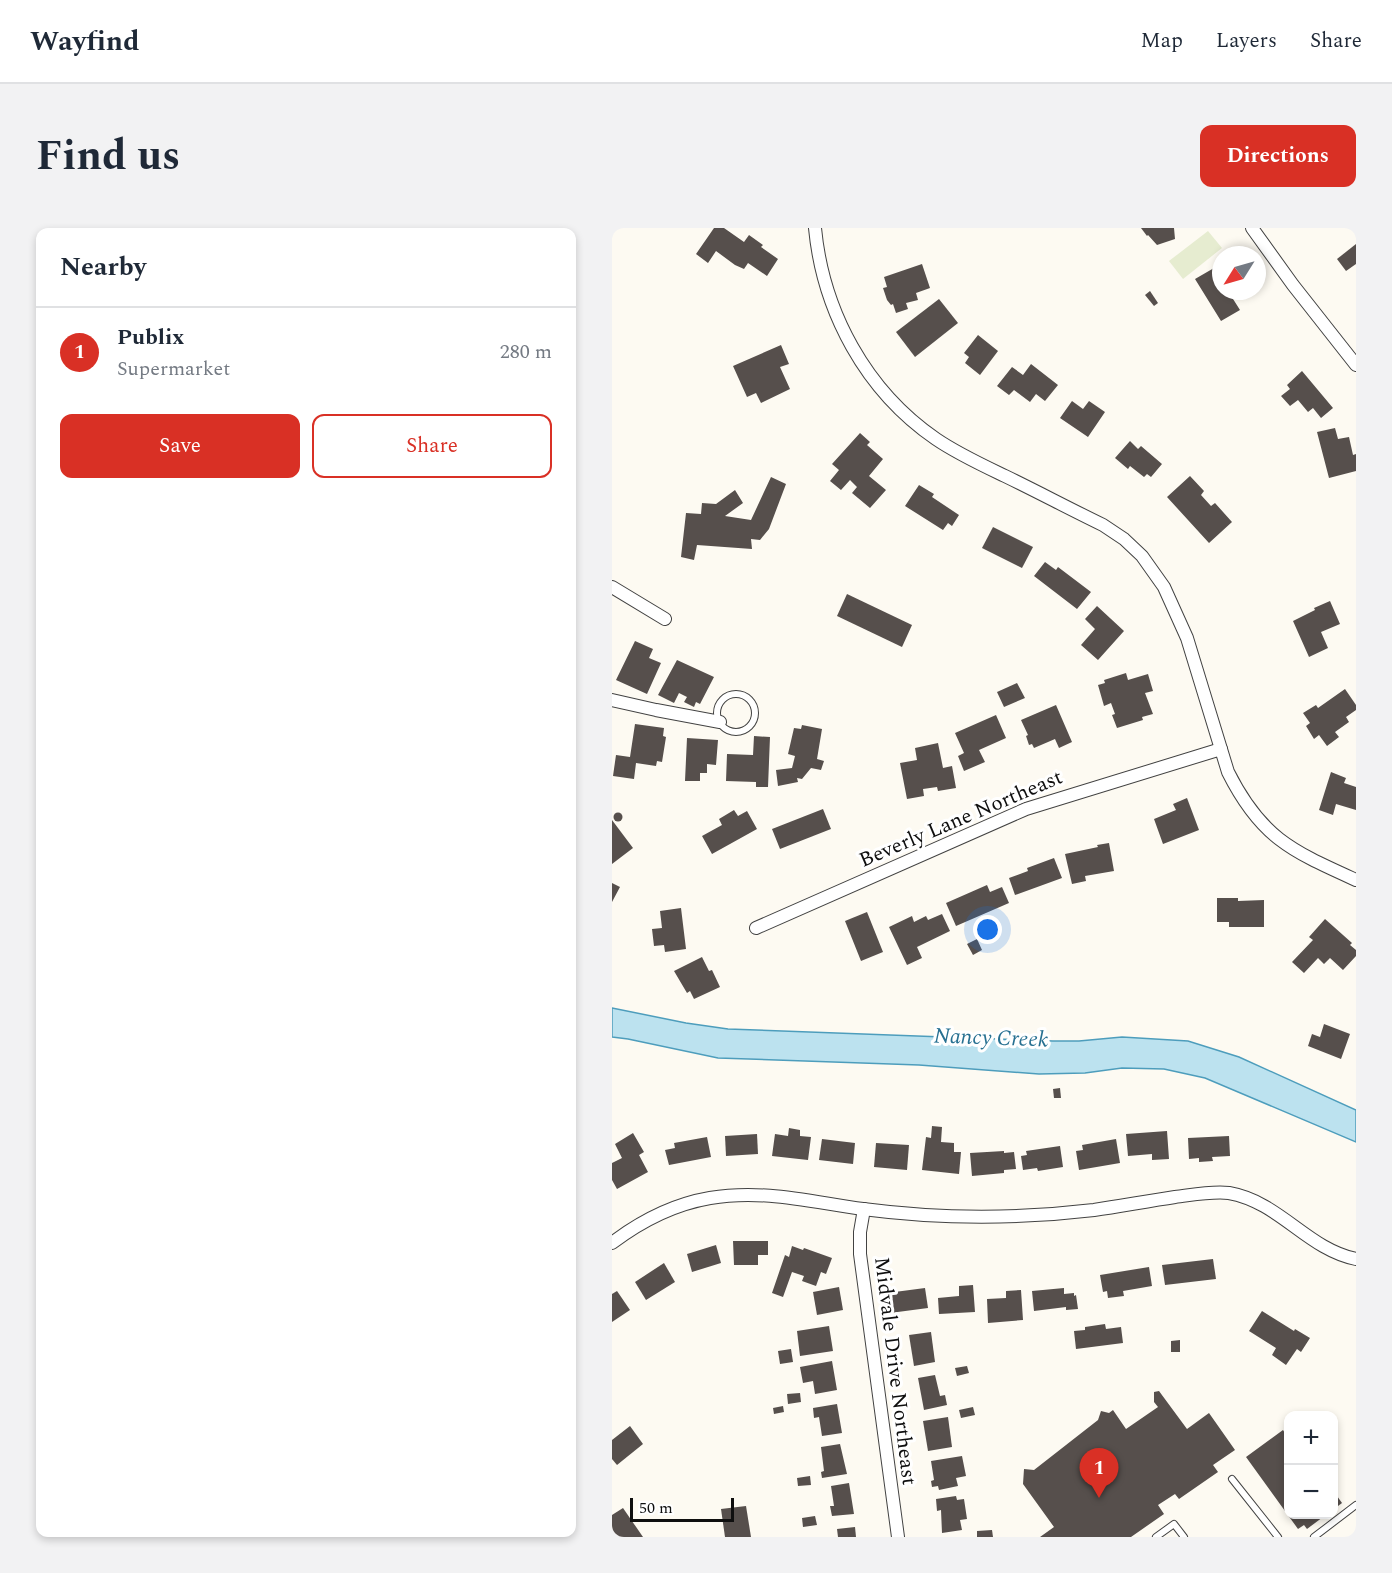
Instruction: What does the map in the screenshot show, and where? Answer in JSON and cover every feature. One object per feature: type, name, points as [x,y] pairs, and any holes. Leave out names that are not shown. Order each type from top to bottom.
[{"type":"street","points":[[815,228],[821,269],[836,314],[860,361],[893,402],[937,439],[965,457],[1103,525],[1124,539],[1154,571],[1164,587],[1186,638],[1228,772],[1251,812],[1269,831],[1301,855],[1356,880]]},
{"type":"street","points":[[1252,228],[1293,285],[1356,365]]},
{"type":"street","points":[[612,587],[666,619]]},
{"type":"street","points":[[612,700],[720,722]]},
{"type":"street","name":"Beverly Lane Northeast","points":[[756,928],[1026,809],[1221,749]]},
{"type":"street","points":[[612,1243],[646,1221],[671,1209],[709,1198],[753,1194],[774,1195],[864,1209],[942,1216],[1021,1216],[1094,1210],[1204,1193],[1226,1193],[1244,1196],[1261,1203],[1277,1212],[1325,1248],[1356,1259]]},
{"type":"street","name":"Midvale Drive Northeast","points":[[864,1209],[860,1254],[898,1537]]},
{"type":"lane","points":[[738,694],[746,697],[752,703],[755,710],[754,721],[747,729],[737,732],[727,730],[720,722],[717,714],[723,699],[738,694]]},
{"type":"lane","points":[[1232,1479],[1278,1537]]},
{"type":"lane","points":[[1314,1537],[1356,1505]]},
{"type":"lane","points":[[1156,1537],[1174,1524],[1184,1537]]},
{"type":"green space","points":[[1208,231],[1220,246],[1212,246],[1212,256],[1183,279],[1169,261]]},
{"type":"water","points":[[612,1008],[728,1029],[1053,1041],[1122,1037],[1188,1041],[1239,1057],[1356,1110],[1356,1142],[1205,1078],[1164,1069],[1122,1068],[1085,1073],[1039,1074],[919,1065],[718,1058],[612,1037]]},
{"type":"building","points":[[714,228],[724,228],[744,242],[749,235],[763,245],[761,247],[778,259],[767,276],[748,263],[744,269],[735,265],[716,251],[708,263],[696,254]]},
{"type":"building","points":[[1141,228],[1174,228],[1175,239],[1157,245]]},
{"type":"building","points":[[1356,244],[1356,264],[1346,271],[1337,259]]},
{"type":"building","points":[[922,264],[930,288],[916,293],[918,300],[906,303],[908,309],[896,313],[893,304],[891,305],[887,300],[883,288],[887,287],[884,277]]},
{"type":"building","points":[[1212,269],[1212,300],[1234,300],[1240,310],[1221,321],[1195,279]]},
{"type":"building","points":[[1150,291],[1158,303],[1154,306],[1145,295]]},
{"type":"building","points":[[939,299],[958,323],[915,357],[896,332]]},
{"type":"building","points":[[978,335],[998,351],[980,375],[965,363],[969,357],[964,353]]},
{"type":"building","points":[[781,345],[789,364],[780,367],[790,389],[761,403],[756,393],[747,397],[733,366]]},
{"type":"building","points":[[1031,364],[1058,385],[1045,401],[1036,394],[1030,402],[1014,390],[1009,395],[997,386],[1012,367],[1023,375]]},
{"type":"building","points":[[1302,371],[1333,408],[1321,418],[1313,408],[1308,412],[1298,400],[1290,406],[1281,396],[1290,389],[1287,385]]},
{"type":"building","points":[[1072,401],[1083,409],[1089,401],[1105,412],[1088,437],[1060,418]]},
{"type":"building","points":[[1335,428],[1338,439],[1349,437],[1353,455],[1356,454],[1356,471],[1329,478],[1317,432]]},
{"type":"building","points":[[860,433],[870,442],[867,445],[883,459],[869,476],[886,490],[870,508],[852,493],[857,487],[850,480],[841,490],[830,481],[839,470],[832,464]]},
{"type":"building","points":[[1130,441],[1138,449],[1141,446],[1162,464],[1151,477],[1147,474],[1144,477],[1130,466],[1128,469],[1115,458]]},
{"type":"building","points":[[1190,476],[1204,491],[1201,495],[1211,506],[1215,503],[1232,522],[1209,543],[1167,497]]},
{"type":"building","points":[[771,477],[786,484],[769,529],[760,540],[751,539],[752,549],[697,545],[694,560],[681,557],[686,513],[701,514],[702,503],[716,504],[735,490],[743,503],[725,516],[751,520]]},
{"type":"building","points":[[919,485],[959,515],[952,526],[948,523],[943,530],[905,506]]},
{"type":"building","points":[[993,527],[1033,547],[1022,568],[982,548]]},
{"type":"building","points":[[1045,562],[1056,570],[1058,567],[1091,592],[1077,609],[1034,576]]},
{"type":"building","points":[[847,594],[912,625],[902,647],[837,616]]},
{"type":"building","points":[[1330,601],[1340,624],[1321,632],[1328,648],[1309,657],[1293,621]]},
{"type":"building","points":[[1097,606],[1124,631],[1098,660],[1081,645],[1095,629],[1085,619]]},
{"type":"building","points":[[635,641],[653,649],[649,658],[661,663],[647,694],[616,680]]},
{"type":"building","points":[[677,660],[714,677],[700,704],[696,702],[694,707],[684,702],[687,697],[679,693],[674,703],[658,695]]},
{"type":"building","points":[[1126,673],[1128,680],[1148,674],[1153,691],[1145,693],[1153,714],[1142,717],[1143,720],[1117,728],[1112,715],[1115,714],[1111,703],[1104,706],[1098,685],[1105,683],[1104,680]]},
{"type":"building","points":[[1017,683],[1025,698],[1004,707],[997,692]]},
{"type":"building","points":[[1345,689],[1356,705],[1356,710],[1346,717],[1349,722],[1335,732],[1339,737],[1327,746],[1319,735],[1314,739],[1306,726],[1310,723],[1303,713],[1316,705],[1318,708]]},
{"type":"building","points":[[1056,705],[1072,742],[1059,748],[1055,739],[1034,748],[1032,744],[1029,745],[1026,736],[1028,735],[1021,720]]},
{"type":"building","points":[[996,715],[1006,738],[979,750],[985,762],[964,771],[958,756],[964,753],[955,733]]},
{"type":"building","points":[[635,724],[664,728],[663,736],[666,737],[662,762],[657,761],[656,766],[636,763],[634,779],[613,776],[616,755],[630,757]]},
{"type":"building","points":[[802,725],[822,729],[817,759],[824,761],[821,770],[811,768],[802,779],[797,778],[798,782],[778,786],[776,770],[792,768],[795,756],[788,754],[794,728],[801,729]]},
{"type":"building","points":[[754,736],[770,737],[768,787],[756,787],[756,782],[726,781],[727,754],[753,755]]},
{"type":"building","points":[[687,738],[718,740],[716,765],[707,764],[707,773],[700,773],[700,781],[685,781]]},
{"type":"building","points":[[938,743],[943,768],[952,766],[956,788],[938,791],[937,787],[923,789],[924,796],[907,799],[900,763],[917,760],[915,748]]},
{"type":"building","points":[[1331,772],[1346,778],[1344,783],[1356,787],[1356,810],[1336,804],[1333,815],[1319,810]]},
{"type":"building","points":[[1187,798],[1199,830],[1163,844],[1154,819],[1176,810],[1173,804]]},
{"type":"building","points":[[823,809],[831,829],[780,849],[772,829]]},
{"type":"building","points":[[734,810],[738,816],[747,811],[757,829],[712,854],[702,836],[722,825],[719,819]]},
{"type":"building","points":[[618,812],[623,817],[618,822],[613,817]]},
{"type":"building","points":[[612,820],[633,848],[612,864]]},
{"type":"building","points":[[1109,843],[1114,871],[1085,876],[1086,881],[1072,884],[1065,854]]},
{"type":"building","points":[[1054,858],[1062,878],[1015,895],[1009,878],[1028,871],[1027,868]]},
{"type":"building","points":[[612,883],[620,887],[612,902]]},
{"type":"building","points":[[987,885],[990,892],[1002,887],[1009,903],[956,926],[946,903]]},
{"type":"building","points":[[1217,898],[1238,898],[1238,901],[1264,900],[1264,927],[1229,927],[1229,922],[1217,922]]},
{"type":"building","points":[[681,908],[686,949],[665,952],[664,945],[654,946],[652,929],[662,928],[660,911]]},
{"type":"building","points":[[867,912],[883,952],[861,961],[845,921]]},
{"type":"building","points":[[942,914],[950,931],[917,947],[922,958],[907,965],[889,927],[912,916],[914,922],[926,916],[928,920]]},
{"type":"building","points":[[1325,919],[1352,943],[1350,945],[1356,950],[1356,956],[1343,970],[1330,958],[1324,964],[1318,958],[1304,973],[1292,962],[1313,940],[1309,937]]},
{"type":"building","points":[[977,939],[982,950],[973,955],[967,944]]},
{"type":"building","points":[[702,957],[709,971],[712,970],[720,987],[694,999],[690,991],[687,993],[674,971]]},
{"type":"building","points":[[1324,1024],[1350,1034],[1341,1059],[1308,1046],[1312,1034],[1320,1037]]},
{"type":"building","points":[[1060,1088],[1061,1098],[1054,1098],[1053,1089]]},
{"type":"building","points":[[932,1126],[942,1127],[941,1142],[954,1143],[954,1152],[961,1152],[959,1174],[922,1170],[926,1137],[931,1138]]},
{"type":"building","points":[[789,1128],[800,1130],[800,1136],[811,1137],[808,1160],[772,1156],[775,1134],[788,1136]]},
{"type":"building","points":[[1167,1131],[1169,1159],[1152,1160],[1152,1154],[1128,1156],[1126,1134]]},
{"type":"building","points":[[633,1133],[644,1152],[639,1155],[648,1172],[617,1189],[612,1180],[612,1163],[622,1158],[615,1144]]},
{"type":"building","points":[[757,1134],[758,1154],[726,1156],[725,1136]]},
{"type":"building","points":[[1229,1136],[1230,1156],[1212,1157],[1213,1161],[1199,1162],[1199,1158],[1189,1159],[1188,1138]]},
{"type":"building","points":[[707,1137],[711,1157],[669,1165],[665,1150],[675,1148],[674,1143]]},
{"type":"building","points":[[822,1139],[855,1143],[853,1164],[819,1160]]},
{"type":"building","points":[[1116,1139],[1120,1163],[1079,1170],[1076,1151],[1083,1150],[1082,1145]]},
{"type":"building","points":[[876,1143],[909,1145],[907,1170],[874,1167]]},
{"type":"building","points":[[1060,1146],[1063,1167],[1038,1171],[1037,1168],[1023,1170],[1021,1156],[1027,1155],[1026,1151]]},
{"type":"building","points":[[1004,1151],[1004,1153],[1014,1152],[1016,1169],[1004,1170],[1004,1173],[972,1176],[970,1153]]},
{"type":"building","points":[[733,1241],[768,1241],[768,1255],[758,1255],[758,1265],[734,1265]]},
{"type":"building","points":[[716,1245],[721,1263],[692,1272],[687,1254]]},
{"type":"building","points":[[792,1246],[832,1258],[826,1274],[821,1272],[816,1286],[802,1281],[804,1276],[792,1272],[783,1297],[772,1293],[785,1255],[789,1257]]},
{"type":"building","points":[[1213,1259],[1216,1279],[1165,1285],[1162,1265]]},
{"type":"building","points":[[664,1263],[675,1282],[646,1300],[635,1282]]},
{"type":"building","points":[[1149,1267],[1152,1286],[1123,1291],[1124,1296],[1108,1298],[1107,1291],[1103,1292],[1100,1275]]},
{"type":"building","points":[[973,1285],[975,1312],[939,1314],[938,1298],[959,1296],[959,1286]]},
{"type":"building","points":[[839,1287],[843,1310],[817,1315],[813,1292]]},
{"type":"building","points":[[925,1288],[928,1308],[890,1313],[887,1293]]},
{"type":"building","points":[[1064,1288],[1064,1294],[1074,1293],[1074,1296],[1076,1295],[1078,1309],[1066,1310],[1066,1307],[1034,1311],[1032,1291]]},
{"type":"building","points":[[1021,1290],[1023,1320],[988,1323],[987,1299],[1006,1298],[1006,1291]]},
{"type":"building","points":[[617,1291],[630,1310],[612,1322],[612,1294]]},
{"type":"building","points":[[1262,1311],[1310,1338],[1301,1352],[1297,1349],[1286,1365],[1272,1355],[1276,1348],[1249,1331]]},
{"type":"building","points":[[1105,1324],[1106,1329],[1121,1327],[1123,1343],[1076,1349],[1074,1331]]},
{"type":"building","points":[[829,1326],[833,1351],[800,1356],[797,1331]]},
{"type":"building","points":[[931,1332],[935,1362],[914,1366],[909,1335]]},
{"type":"building","points":[[1180,1340],[1180,1352],[1171,1352],[1171,1341]]},
{"type":"building","points":[[791,1349],[793,1362],[780,1364],[778,1351]]},
{"type":"building","points":[[832,1361],[837,1390],[815,1394],[813,1381],[803,1383],[800,1367]]},
{"type":"building","points":[[967,1366],[969,1373],[957,1376],[955,1368]]},
{"type":"building","points":[[935,1375],[940,1396],[945,1395],[947,1405],[924,1410],[918,1378]]},
{"type":"building","points":[[1159,1391],[1187,1429],[1209,1413],[1235,1450],[1213,1465],[1218,1472],[1179,1499],[1175,1494],[1158,1505],[1164,1514],[1131,1537],[1040,1537],[1054,1527],[1023,1484],[1024,1469],[1034,1470],[1098,1420],[1101,1411],[1109,1413],[1113,1410],[1126,1429],[1158,1407],[1154,1402],[1154,1392]]},
{"type":"building","points":[[800,1393],[801,1402],[788,1404],[787,1394]]},
{"type":"building","points":[[837,1404],[842,1433],[822,1436],[819,1417],[814,1418],[813,1408]]},
{"type":"building","points":[[783,1406],[784,1412],[774,1414],[773,1408]]},
{"type":"building","points":[[973,1407],[975,1415],[961,1418],[959,1410]]},
{"type":"building","points":[[948,1417],[952,1447],[928,1451],[923,1421]]},
{"type":"building","points":[[630,1426],[643,1444],[617,1465],[612,1459],[612,1440]]},
{"type":"building","points":[[1283,1430],[1284,1510],[1246,1457]]},
{"type":"building","points":[[840,1444],[847,1474],[822,1478],[821,1472],[824,1471],[821,1447]]},
{"type":"building","points":[[962,1456],[966,1476],[956,1478],[958,1486],[939,1490],[938,1486],[932,1487],[931,1481],[934,1480],[931,1461]]},
{"type":"building","points":[[810,1476],[811,1485],[798,1486],[797,1478]]},
{"type":"building","points":[[849,1483],[854,1514],[832,1516],[830,1506],[834,1506],[831,1486]]},
{"type":"building","points":[[956,1496],[957,1500],[964,1499],[967,1519],[960,1520],[962,1530],[942,1533],[941,1510],[937,1511],[936,1499]]},
{"type":"building","points":[[746,1506],[751,1537],[725,1537],[721,1509]]},
{"type":"building","points":[[623,1508],[643,1537],[617,1537],[612,1530],[612,1515]]},
{"type":"building","points":[[815,1516],[817,1525],[803,1527],[802,1518]]},
{"type":"building","points":[[1291,1519],[1320,1519],[1307,1529],[1304,1525],[1298,1529]]},
{"type":"building","points":[[855,1527],[856,1537],[838,1537],[837,1529]]},
{"type":"building","points":[[992,1530],[993,1537],[977,1537],[977,1531]]},
{"type":"place","name":"Publix","points":[[1099,1498]]},
{"type":"water label","name":"Nancy Creek","points":[[991,1038]]}]
